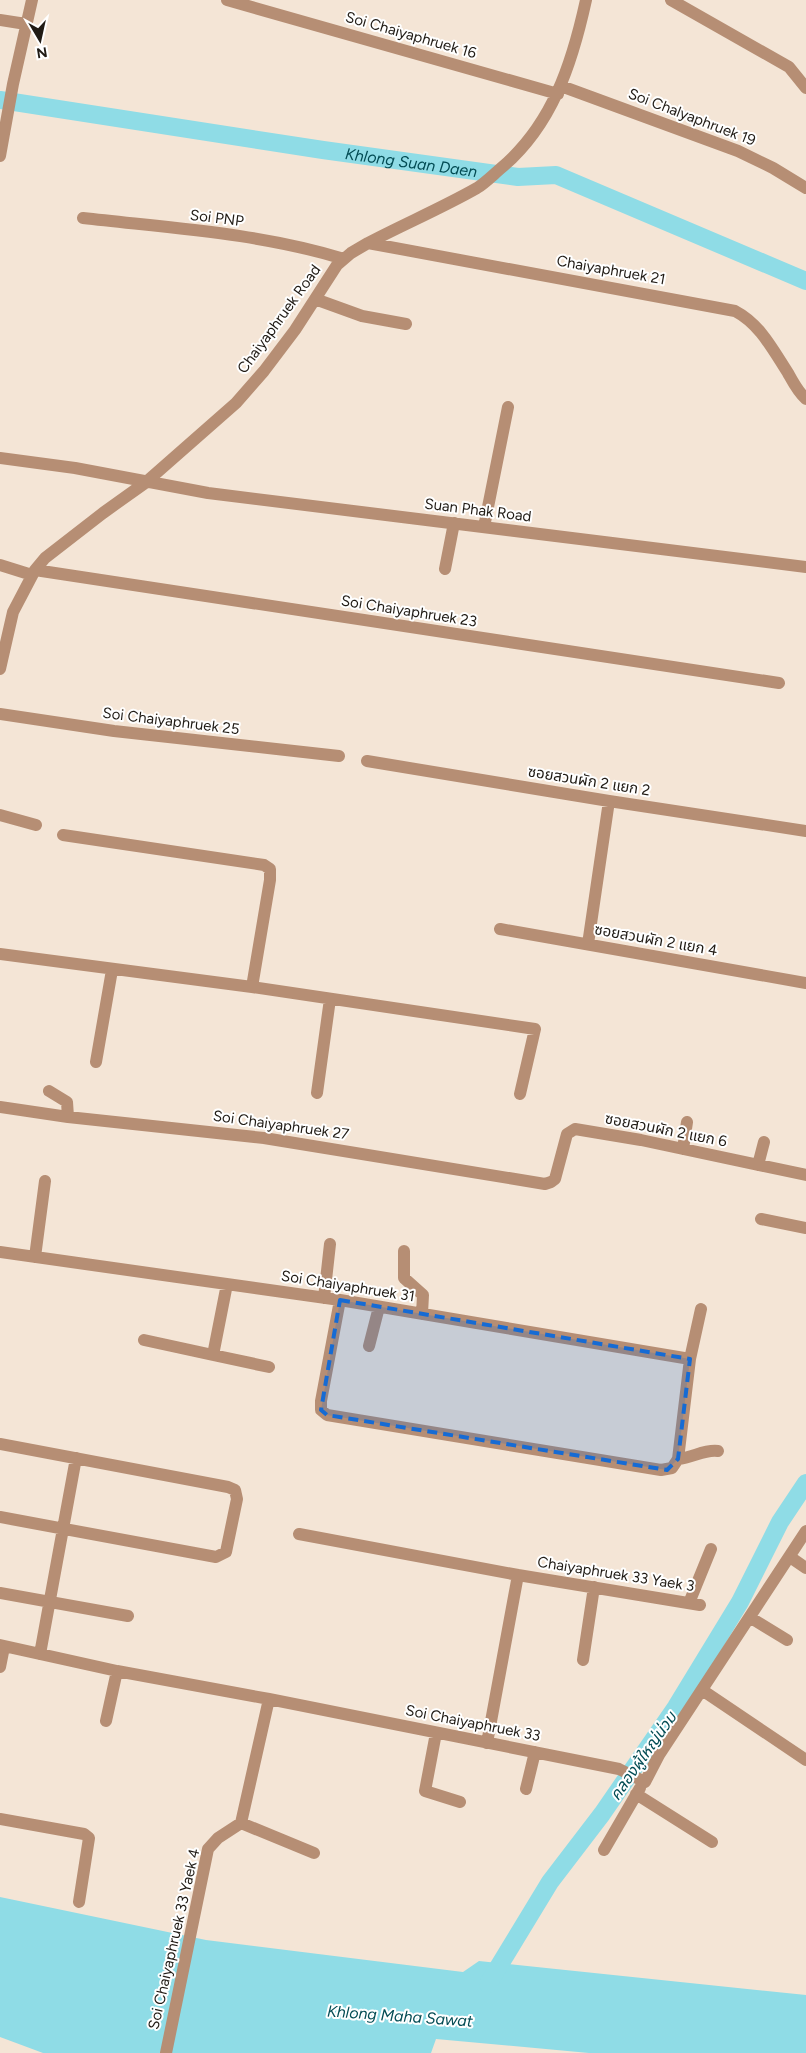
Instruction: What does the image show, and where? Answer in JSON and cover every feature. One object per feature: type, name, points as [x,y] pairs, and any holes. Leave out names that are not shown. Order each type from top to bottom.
[{"type":"street","points":[[0,156],[13,84],[32,0]]},
{"type":"street","name":"Soi Chaiyaphruek 16","points":[[227,0],[559,90]]},
{"type":"street","name":"Chaiyaphruek Road","points":[[0,669],[12,612],[33,572],[53,552],[103,512],[146,482],[236,403],[264,371],[295,330],[337,265],[344,258],[368,242],[479,187],[516,156],[542,122],[559,90],[580,30],[586,0]]},
{"type":"street","points":[[671,0],[789,67],[796,73],[806,88]]},
{"type":"street","points":[[0,20],[26,24]]},
{"type":"street","name":"Soi Chalyaphruek 19","points":[[559,90],[738,151],[806,188]]},
{"type":"street","name":"Soi PNP","points":[[83,218],[234,236],[308,248],[344,258]]},
{"type":"street","name":"Chaiyaphruek 21","points":[[368,242],[735,311],[744,315],[767,339],[797,388],[806,399]]},
{"type":"street","points":[[315,299],[362,316],[406,324]]},
{"type":"street","points":[[484,527],[508,406]]},
{"type":"street","name":"Suan Phak Road","points":[[0,458],[75,468],[208,494],[806,567]]},
{"type":"street","points":[[445,569],[454,523]]},
{"type":"street","name":"Soi Chaiyaphruek 23","points":[[0,565],[33,572],[778,684]]},
{"type":"street","name":"Soi Chaiyaphruek 25","points":[[0,714],[114,731],[339,756]]},
{"type":"street","name":"ซอยสวนผัก 2 แยก 2","points":[[367,761],[608,801],[806,831]]},
{"type":"street","points":[[588,944],[608,801]]},
{"type":"street","points":[[0,815],[36,825]]},
{"type":"street","points":[[63,835],[264,865],[270,869],[270,880],[252,987]]},
{"type":"street","name":"ซอยสวนผัก 2 แยก 4","points":[[500,929],[806,983]]},
{"type":"street","points":[[0,954],[252,987],[535,1029],[520,1094]]},
{"type":"street","points":[[96,1062],[112,970]]},
{"type":"street","points":[[317,1093],[330,998]]},
{"type":"street","points":[[49,1091],[68,1102],[68,1117]]},
{"type":"street","name":"Soi Chaiyaphruek 27","points":[[0,1107],[68,1117],[264,1138],[545,1184],[555,1179]]},
{"type":"street","points":[[683,1149],[687,1122]]},
{"type":"street","name":"ซอยสวนผัก 2 แยก 6","points":[[555,1179],[567,1134],[570,1130],[575,1129],[632,1138],[806,1175]]},
{"type":"street","points":[[758,1165],[764,1142]]},
{"type":"street","points":[[35,1257],[45,1181]]},
{"type":"street","points":[[762,1219],[806,1228]]},
{"type":"street","points":[[324,1298],[330,1244]]},
{"type":"street","points":[[404,1251],[404,1278],[423,1295],[422,1314]]},
{"type":"street","name":"Soi Chaiyaphruek 31","points":[[0,1252],[340,1300],[690,1359]]},
{"type":"street","points":[[214,1355],[227,1284]]},
{"type":"street","points":[[340,1300],[321,1401],[321,1410],[327,1415],[660,1470],[672,1468],[678,1459],[690,1359],[701,1309]]},
{"type":"street","points":[[369,1346],[379,1307]]},
{"type":"street","points":[[144,1340],[269,1367]]},
{"type":"street","points":[[0,1444],[228,1487],[236,1490],[237,1499],[226,1552],[216,1557],[0,1517]]},
{"type":"street","points":[[678,1459],[695,1457],[707,1450],[718,1451]]},
{"type":"street","points":[[40,1654],[76,1458]]},
{"type":"street","points":[[604,1850],[636,1794],[639,1778],[659,1756],[751,1618],[806,1531]]},
{"type":"street","points":[[299,1534],[518,1575]]},
{"type":"street","name":"Chaiyaphruek 33 Yaek 3","points":[[487,1743],[518,1575],[694,1604],[711,1549]]},
{"type":"street","points":[[790,1557],[806,1568]]},
{"type":"street","points":[[583,1660],[594,1587]]},
{"type":"street","points":[[0,1593],[128,1616]]},
{"type":"street","points":[[751,1618],[787,1640]]},
{"type":"street","points":[[0,1667],[2,1646]]},
{"type":"street","name":"Soi Chaiyaphruek 33","points":[[2,1646],[619,1769],[639,1778]]},
{"type":"street","points":[[106,1721],[117,1670]]},
{"type":"street","points":[[702,1690],[806,1760]]},
{"type":"street","points":[[269,1699],[241,1823],[314,1854]]},
{"type":"street","points":[[436,1733],[425,1791],[460,1802]]},
{"type":"street","points":[[526,1789],[535,1752]]},
{"type":"street","points":[[636,1794],[712,1842]]},
{"type":"street","points":[[0,1819],[84,1834],[89,1838],[79,1902]]},
{"type":"street","name":"Soi Chaiyaphruek 33 Yaek 4","points":[[166,2053],[208,1849],[218,1838],[241,1823]]},
{"type":"highlighted area","points":[[340,1300],[690,1359],[678,1459],[667,1470],[327,1415],[321,1410]]},
{"type":"water","name":"Khlong Maha Sawat","points":[[0,1897],[206,1940],[463,1972],[479,1961],[806,1995],[806,2053],[589,2053],[436,2039],[431,2053],[43,2053],[0,2037]]},
{"type":"waterway","name":"Khlong Suan Daen","points":[[0,100],[323,150],[518,177],[556,175],[806,281]]},
{"type":"waterway","name":"คลองผู้ใหญ่น่วม","points":[[488,1984],[550,1882],[602,1814],[676,1707],[740,1602],[780,1522],[806,1483]]}]
